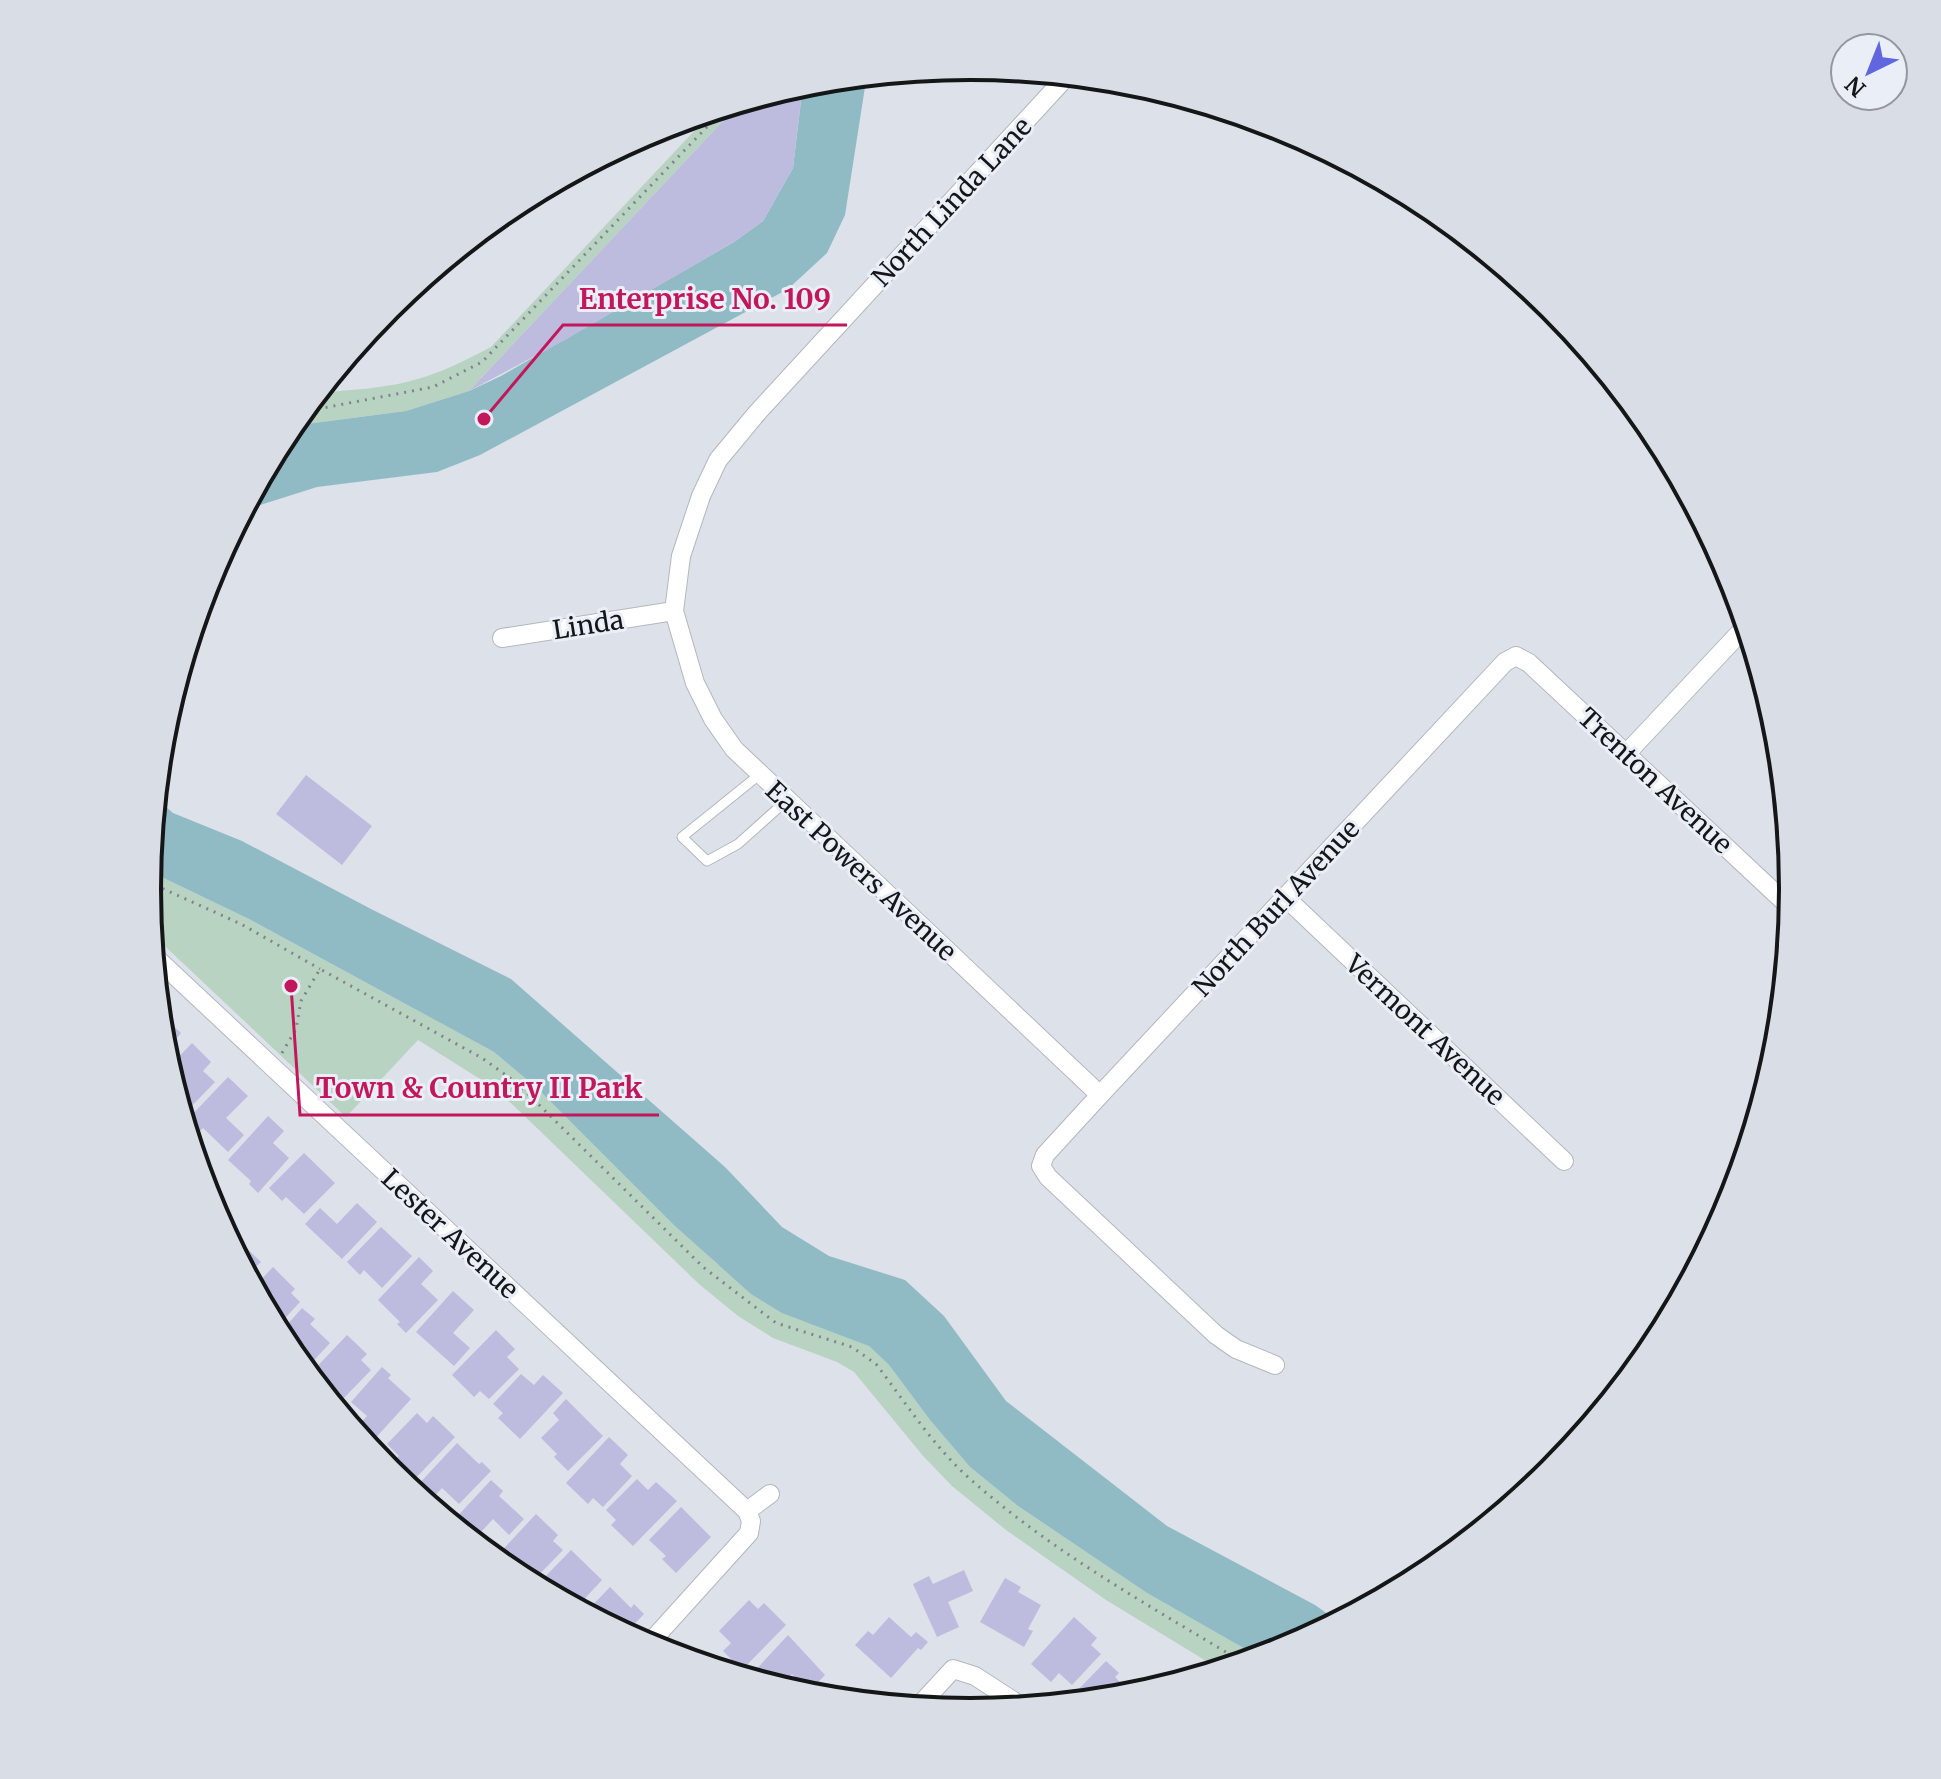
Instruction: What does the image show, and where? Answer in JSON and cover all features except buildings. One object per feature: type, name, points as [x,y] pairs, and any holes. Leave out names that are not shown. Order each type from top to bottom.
[{"type":"street","name":"North Linda Lane","points":[[674,611],[681,556],[701,496],[718,460],[757,413],[1058,85]]},
{"type":"street","name":"Linda","points":[[502,638],[674,611]]},
{"type":"street","name":"East Powers Avenue","points":[[674,611],[695,683],[713,719],[734,749],[1100,1095]]},
{"type":"street","points":[[1626,754],[1738,634]]},
{"type":"street","name":"Trenton Avenue","points":[[1516,656],[1529,663],[1780,898]]},
{"type":"street","name":"North Burl Avenue","points":[[1275,1365],[1236,1349],[1216,1335],[1048,1177],[1041,1166],[1045,1155],[1100,1095],[1505,662],[1516,656]]},
{"type":"street","name":"Vermont Avenue","points":[[1286,898],[1564,1161]]},
{"type":"street","name":"Lester Avenue","points":[[165,967],[747,1511]]},
{"type":"street","points":[[656,1635],[749,1533],[751,1521],[747,1511],[770,1494]]},
{"type":"street","points":[[927,1697],[953,1669],[975,1676],[1008,1698]]},
{"type":"lane","points":[[759,775],[682,837],[707,861],[738,844],[786,801]]},
{"type":"path","points":[[320,409],[433,387],[482,362],[711,123]]},
{"type":"path","points":[[161,888],[241,924],[482,1058],[517,1083],[703,1267],[776,1323],[865,1354],[939,1447],[968,1477],[1014,1515],[1088,1568],[1232,1656]]},
{"type":"path","points":[[270,1066],[290,1042],[296,1029],[301,1001],[320,969]]},
{"type":"green space","points":[[725,118],[469,391],[406,411],[309,424],[332,392],[399,384],[453,366],[491,347],[697,128]]},
{"type":"green space","points":[[161,877],[251,920],[494,1052],[538,1089],[717,1264],[869,1346],[889,1365],[970,1467],[1018,1506],[1147,1593],[1247,1650],[1209,1663],[1106,1600],[1006,1530],[952,1486],[924,1457],[854,1372],[837,1362],[773,1338],[738,1316],[699,1284],[513,1105],[488,1084],[418,1040],[346,1117],[163,945]]},
{"type":"water","points":[[865,87],[845,215],[827,253],[788,289],[480,455],[437,472],[317,487],[258,506],[309,424],[406,411],[469,391],[501,376],[734,242],[763,221],[793,168],[801,99]]},
{"type":"water","points":[[166,807],[173,813],[242,841],[511,979],[725,1167],[782,1227],[829,1256],[905,1280],[944,1316],[1006,1401],[1167,1526],[1330,1616],[1247,1650],[1147,1593],[1018,1506],[970,1467],[889,1365],[869,1346],[782,1313],[751,1294],[674,1225],[538,1089],[494,1052],[251,920],[161,877]]},
{"type":"place","name":"Enterprise No. 109","points":[[484,419]]},
{"type":"place","name":"Town & Country II Park","points":[[291,986]]}]
